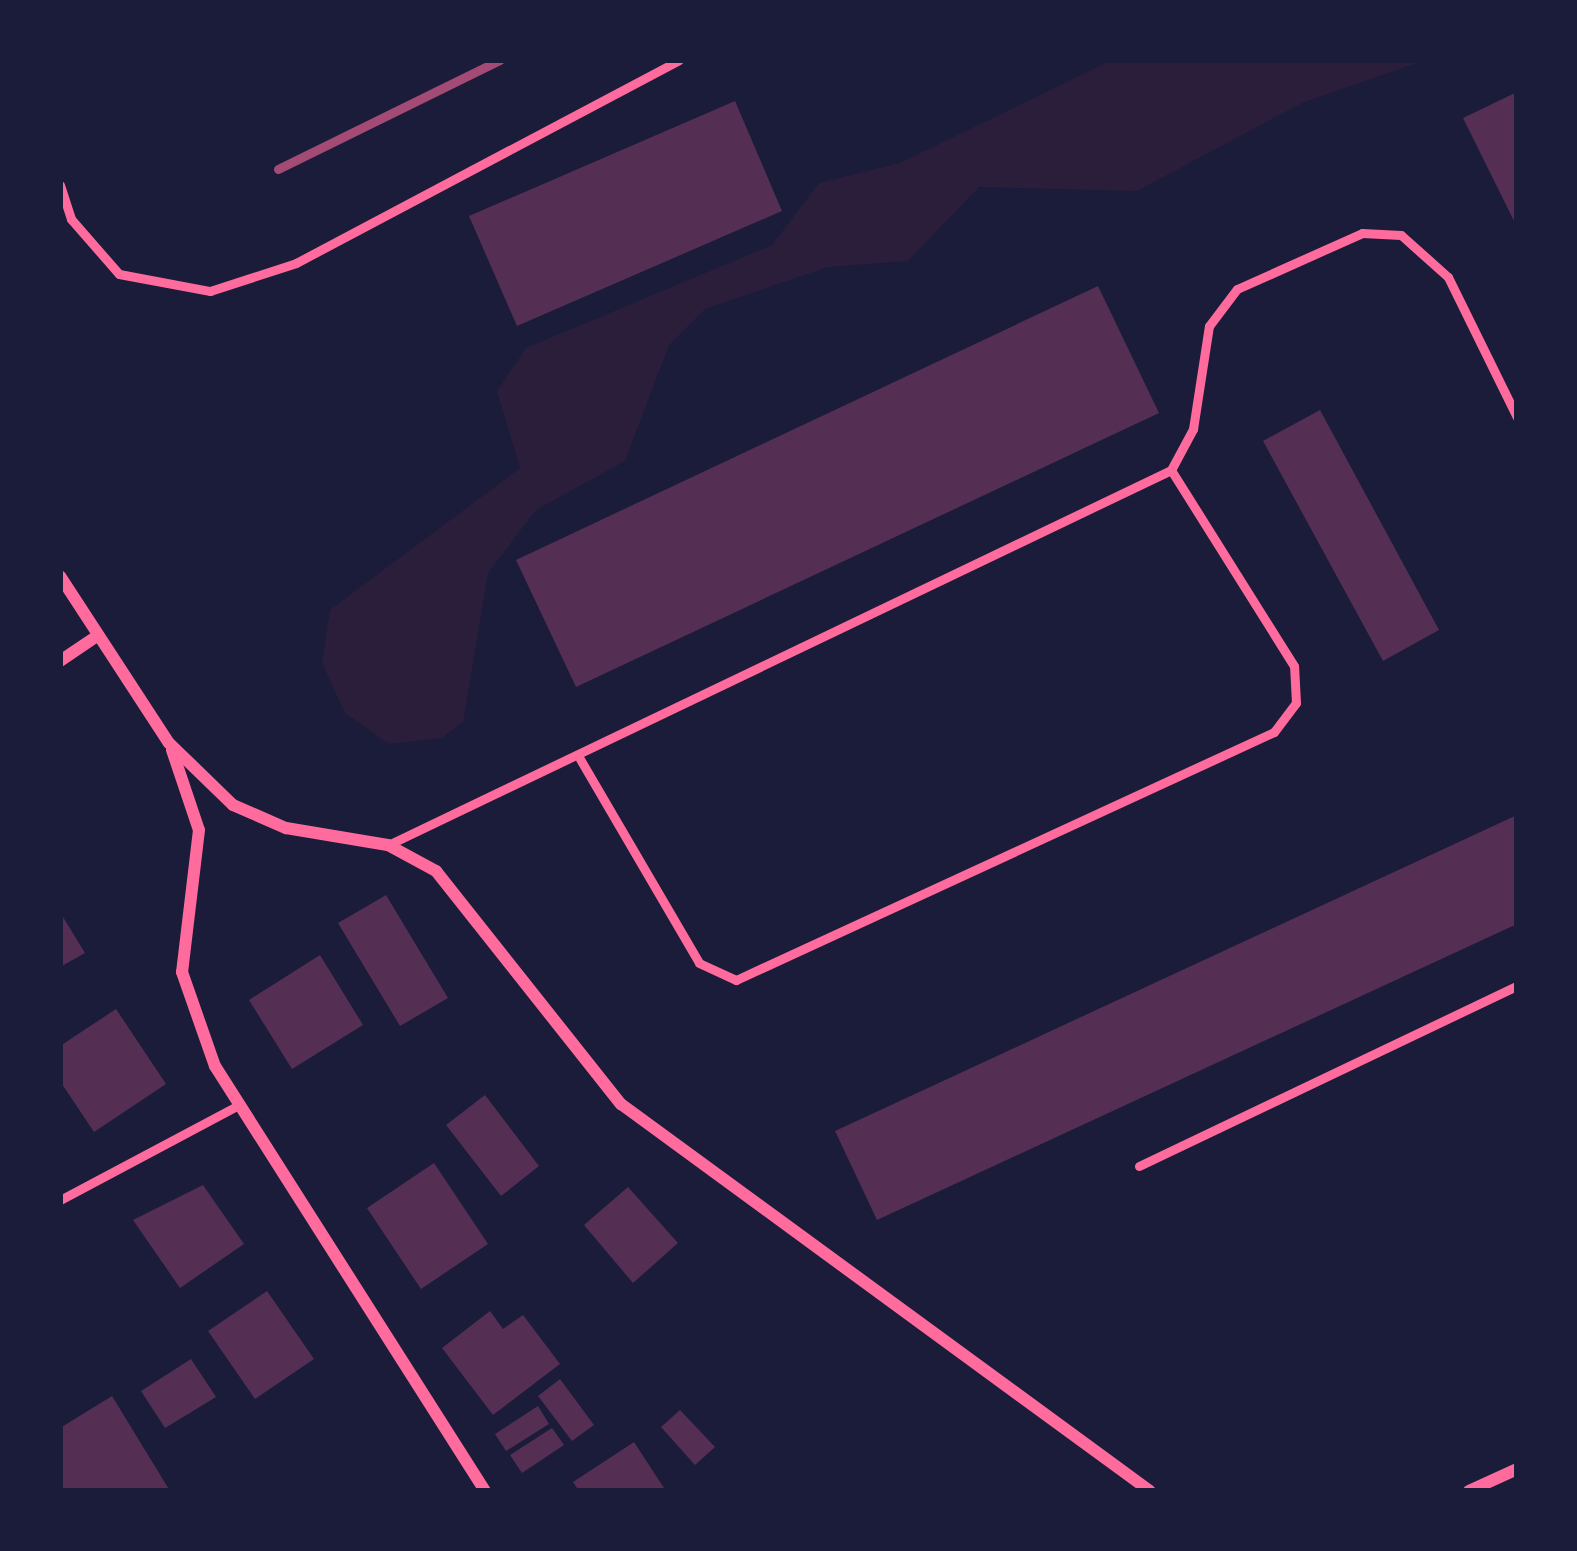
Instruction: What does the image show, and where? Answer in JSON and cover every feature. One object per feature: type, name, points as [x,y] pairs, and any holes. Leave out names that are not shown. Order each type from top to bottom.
[{"type":"street","points":[[60,576],[93,639],[169,743],[232,805],[286,827],[388,845],[470,902],[621,1103],[1150,1491]]},
{"type":"street","points":[[60,661],[93,639]]},
{"type":"street","points":[[169,743],[199,830],[182,972],[237,1106],[485,1491]]},
{"type":"street","points":[[1469,1491],[1517,1469]]},
{"type":"lane","points":[[60,184],[71,219],[118,274],[210,291],[296,263],[679,60]]},
{"type":"lane","points":[[388,845],[580,759],[1171,470],[1193,429],[1209,326],[1237,289],[1362,232],[1401,236],[1448,278],[1517,417]]},
{"type":"lane","points":[[580,759],[699,963],[736,980],[1274,732],[1297,703],[1294,666],[1171,470]]},
{"type":"lane","points":[[1139,1166],[1517,986]]},
{"type":"lane","points":[[60,1200],[237,1106]]},
{"type":"shaded area","points":[[1112,60],[1425,60],[1302,103],[1137,191],[979,187],[908,261],[828,267],[705,309],[669,345],[625,461],[536,510],[488,573],[463,722],[442,738],[389,744],[345,713],[322,663],[330,610],[520,468],[497,391],[526,348],[772,245],[819,183],[900,163]]},
{"type":"building","points":[[1517,92],[1517,227],[1463,118]]},
{"type":"building","points":[[735,101],[782,211],[517,326],[469,216]]},
{"type":"building","points":[[1098,286],[1159,413],[576,687],[516,560]]},
{"type":"building","points":[[1320,410],[1439,630],[1383,661],[1263,441]]},
{"type":"building","points":[[1517,815],[1517,924],[877,1220],[835,1131]]},
{"type":"building","points":[[386,895],[448,998],[400,1026],[338,923]]},
{"type":"building","points":[[60,912],[85,953],[60,967]]},
{"type":"building","points":[[320,955],[363,1025],[292,1069],[249,1000]]},
{"type":"building","points":[[116,1009],[166,1084],[94,1132],[60,1081],[60,1046]]},
{"type":"building","points":[[485,1095],[539,1166],[501,1196],[446,1125]]},
{"type":"building","points":[[434,1163],[488,1244],[421,1289],[367,1208]]},
{"type":"building","points":[[203,1185],[244,1244],[180,1288],[133,1220]]},
{"type":"building","points":[[628,1187],[678,1243],[633,1283],[584,1225]]},
{"type":"building","points":[[267,1291],[314,1359],[255,1399],[208,1331]]},
{"type":"building","points":[[490,1311],[503,1329],[523,1315],[560,1364],[493,1415],[442,1348]]},
{"type":"building","points":[[191,1359],[216,1397],[165,1428],[141,1391]]},
{"type":"building","points":[[560,1379],[594,1425],[572,1441],[538,1396]]},
{"type":"building","points":[[112,1396],[170,1491],[60,1491],[60,1428]]},
{"type":"building","points":[[538,1406],[549,1424],[506,1451],[495,1434]]},
{"type":"building","points":[[680,1410],[715,1447],[695,1465],[661,1427]]},
{"type":"building","points":[[552,1428],[564,1445],[522,1473],[510,1455]]},
{"type":"building","points":[[634,1442],[666,1491],[579,1491],[573,1482]]},
{"type":"railway","points":[[278,169],[500,60]]}]
